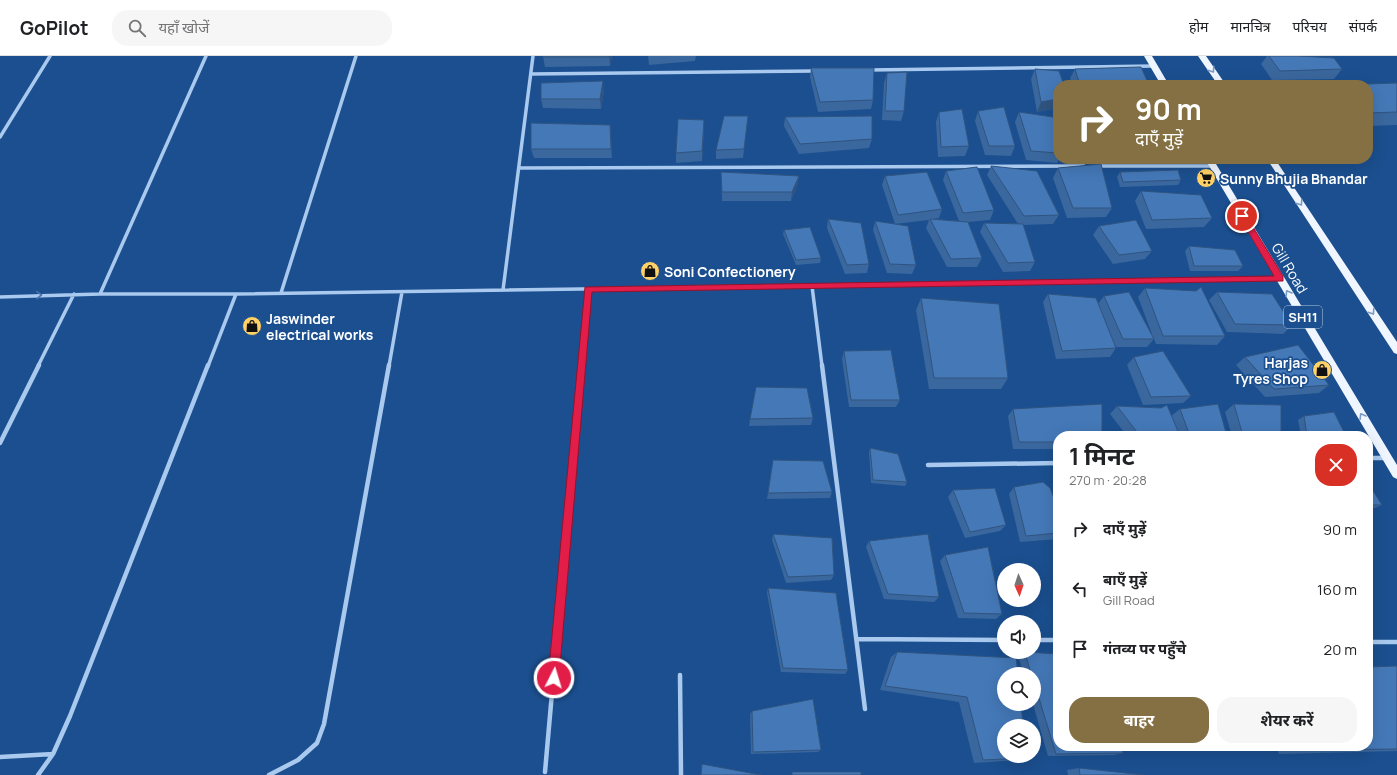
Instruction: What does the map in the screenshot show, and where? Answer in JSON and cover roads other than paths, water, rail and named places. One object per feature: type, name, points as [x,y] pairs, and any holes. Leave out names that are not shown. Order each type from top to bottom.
[{"type":"main road","points":[[1148,56],[1162,80]]},
{"type":"main road","points":[[1202,56],[1219,80]]},
{"type":"main road","name":"Gill Road","points":[[1212,164],[1371,431]]},
{"type":"main road","points":[[1274,164],[1397,350]]},
{"type":"main road","name":"Gill Road","points":[[1373,435],[1397,474]]},
{"type":"street","points":[[0,137],[50,56]]},
{"type":"street","points":[[100,294],[206,56]]},
{"type":"street","points":[[281,293],[356,56]]},
{"type":"street","points":[[503,290],[533,56]]},
{"type":"street","points":[[866,70],[1154,66]]},
{"type":"street","points":[[531,74],[819,70]]},
{"type":"street","points":[[1093,166],[1152,164]]},
{"type":"street","points":[[519,168],[1085,166]]},
{"type":"street","points":[[0,297],[74,294],[402,292],[1280,279]]},
{"type":"street","points":[[812,286],[865,709]]},
{"type":"street","points":[[545,772],[588,289]]},
{"type":"street","points":[[269,775],[298,760],[317,743],[324,724],[402,292]]},
{"type":"street","points":[[0,443],[74,294]]},
{"type":"street","points":[[38,775],[53,754],[70,716],[236,294]]},
{"type":"street","points":[[1373,458],[1387,458]]},
{"type":"street","points":[[928,465],[1053,463]]},
{"type":"street","points":[[857,639],[997,640]]},
{"type":"street","points":[[1041,640],[1053,640]]},
{"type":"street","points":[[1373,642],[1397,642]]},
{"type":"street","points":[[680,675],[681,775]]},
{"type":"street","points":[[0,757],[53,754]]},
{"type":"place","name":"Sunny Bhujia Bhandar","points":[[1206,178]]},
{"type":"place","name":"Soni Confectionery","points":[[650,271]]},
{"type":"place","name":"Jaswinder electrical works","points":[[252,326]]},
{"type":"place","name":"Harjas Tyres Shop","points":[[1322,370]]}]
